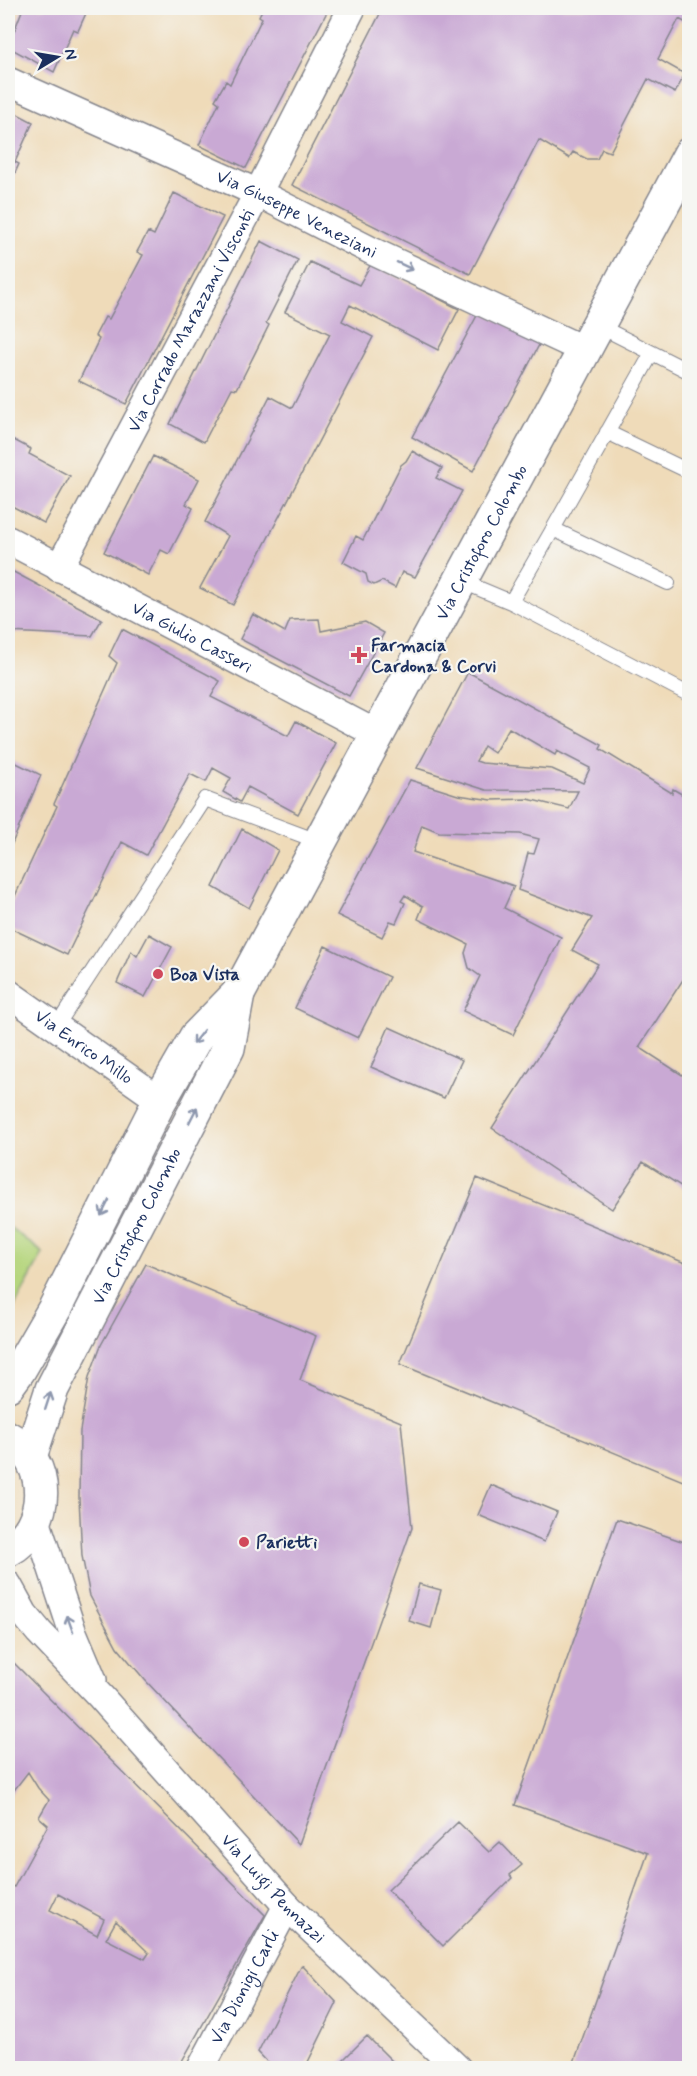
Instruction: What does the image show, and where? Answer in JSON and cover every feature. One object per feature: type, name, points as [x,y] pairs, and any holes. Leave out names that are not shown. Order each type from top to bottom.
[{"type":"main road","name":"Via Cristoforo Colombo","points":[[8,1385],[55,1308],[160,1100],[196,1037],[238,994],[690,154]]},
{"type":"main road","name":"Via Cristoforo Colombo","points":[[36,1520],[41,1499],[39,1477],[19,1448],[52,1389],[228,1048],[238,994]]},
{"type":"main road","points":[[8,1550],[26,1535],[36,1520]]},
{"type":"street","name":"Via Corrado Marazzani Visconti","points":[[59,568],[258,193],[352,8]]},
{"type":"street","name":"Via Giuseppe Veneziani","points":[[8,81],[258,193],[374,252],[591,338]]},
{"type":"street","name":"Via Giulio Casseri","points":[[8,540],[377,734]]},
{"type":"street","name":"Via Enrico Millo","points":[[8,995],[160,1100]]},
{"type":"street","name":"Via Luigi Pennazzi","points":[[36,1520],[72,1630],[101,1697]]},
{"type":"street","name":"Via Luigi Pennazzi","points":[[8,1585],[24,1614],[287,1906],[457,2068]]},
{"type":"street","name":"Via Dionigi Carli","points":[[201,2068],[287,1906]]},
{"type":"lane","points":[[591,338],[652,353],[688,368]]},
{"type":"lane","points":[[511,602],[652,353]]},
{"type":"lane","points":[[607,432],[690,472]]},
{"type":"lane","points":[[553,529],[668,583]]},
{"type":"lane","points":[[460,581],[511,602],[690,695]]},
{"type":"lane","points":[[56,1027],[205,799],[320,842]]},
{"type":"green space","points":[[8,1226],[43,1253],[8,1319]]},
{"type":"building","points":[[23,8],[83,8],[87,11],[78,31],[73,29],[54,72],[8,47]]},
{"type":"building","points":[[263,8],[329,8],[246,168],[199,145],[219,103],[215,100],[226,81],[230,84],[262,18],[259,16]]},
{"type":"building","points":[[383,8],[446,8],[453,11],[455,8],[690,8],[690,25],[679,19],[658,59],[685,74],[675,93],[648,79],[610,152],[602,149],[597,159],[587,159],[573,152],[569,158],[539,140],[470,274],[292,185]]},
{"type":"building","points":[[8,109],[33,122],[15,162],[19,164],[10,184],[8,184]]},
{"type":"building","points":[[174,193],[223,217],[126,404],[79,381],[99,339],[95,336],[105,317],[109,319],[143,255],[137,252],[148,232],[154,235]]},
{"type":"building","points":[[261,241],[298,260],[266,323],[269,325],[237,389],[232,388],[204,442],[170,424]]},
{"type":"building","points":[[310,262],[359,285],[371,264],[459,309],[438,350],[350,305],[342,321],[373,337],[233,605],[200,588],[228,536],[205,522],[270,396],[292,408],[330,334],[285,312]]},
{"type":"building","points":[[480,310],[540,343],[473,471],[412,437]]},
{"type":"building","points":[[12,439],[31,449],[29,454],[70,476],[44,523],[8,504],[8,442]]},
{"type":"building","points":[[412,451],[442,468],[436,478],[462,491],[415,577],[402,572],[395,588],[382,581],[374,585],[368,582],[366,574],[343,562],[356,536],[363,540],[401,465]]},
{"type":"building","points":[[153,456],[199,479],[186,504],[193,508],[169,554],[161,550],[148,575],[104,552]]},
{"type":"building","points":[[8,569],[102,619],[92,636],[8,632]]},
{"type":"building","points":[[253,614],[285,632],[290,620],[319,619],[321,631],[365,622],[384,633],[349,696],[240,639]]},
{"type":"building","points":[[122,629],[220,681],[211,697],[288,736],[296,721],[336,743],[298,814],[248,787],[240,802],[223,792],[231,778],[213,768],[206,782],[190,774],[146,855],[122,842],[67,955],[8,927],[8,911],[57,806],[54,804],[117,663],[109,656]]},
{"type":"building","points":[[468,672],[602,745],[600,749],[672,793],[673,789],[690,799],[690,969],[639,1047],[690,1080],[690,1192],[643,1162],[612,1209],[492,1128],[598,964],[572,950],[592,918],[518,890],[528,853],[534,854],[539,839],[520,834],[439,832],[422,825],[413,852],[514,886],[504,908],[561,937],[513,1035],[463,1011],[480,976],[469,968],[465,953],[468,944],[418,919],[423,906],[405,895],[401,901],[405,903],[396,923],[390,921],[382,937],[337,915],[410,780],[458,795],[492,800],[528,799],[569,809],[578,791],[486,790],[417,768]],"holes":[[[509,728],[555,755],[557,751],[590,768],[583,783],[552,769],[476,761],[484,746],[494,753]]]},
{"type":"building","points":[[8,759],[41,775],[8,853]]},
{"type":"building","points":[[242,829],[278,850],[249,908],[213,887]]},
{"type":"building","points":[[149,934],[172,947],[145,997],[117,983],[131,951],[137,956]]},
{"type":"building","points":[[325,946],[389,977],[358,1038],[295,1008]]},
{"type":"building","points":[[389,1027],[462,1060],[444,1098],[371,1067]]},
{"type":"building","points":[[477,1178],[690,1265],[690,1484],[400,1364]]},
{"type":"building","name":"Parietti","points":[[146,1264],[316,1336],[300,1380],[401,1422],[412,1528],[299,1844],[145,1680],[117,1647],[90,1596],[82,1556],[79,1498],[80,1431],[89,1377],[101,1345]]},
{"type":"building","points":[[491,1485],[557,1512],[544,1542],[478,1515]]},
{"type":"building","points":[[617,1519],[690,1544],[690,2068],[572,2068],[648,1853],[515,1805]]},
{"type":"building","points":[[419,1584],[441,1590],[431,1628],[409,1621]]},
{"type":"building","points":[[8,1657],[265,1915],[178,2068],[8,2068],[8,1884],[14,1887],[48,1825],[39,1817],[49,1800],[28,1772],[8,1798]],"holes":[[[58,1894],[104,1919],[97,1935],[50,1910]],[[116,1921],[149,1953],[145,1959],[106,1939]]]},
{"type":"building","points":[[458,1822],[489,1852],[500,1842],[522,1865],[510,1875],[512,1878],[443,1946],[388,1890]]},
{"type":"building","points":[[302,1965],[337,2003],[305,2068],[273,2068],[258,2052]]},
{"type":"building","points":[[367,2036],[399,2068],[329,2068],[332,2063],[336,2067]]},
{"type":"place","name":"Farmacia Cardona & Corvi","points":[[359,655]]},
{"type":"place","name":"Boa Vista","points":[[158,974]]},
{"type":"place","name":"Parietti","points":[[244,1542]]}]
